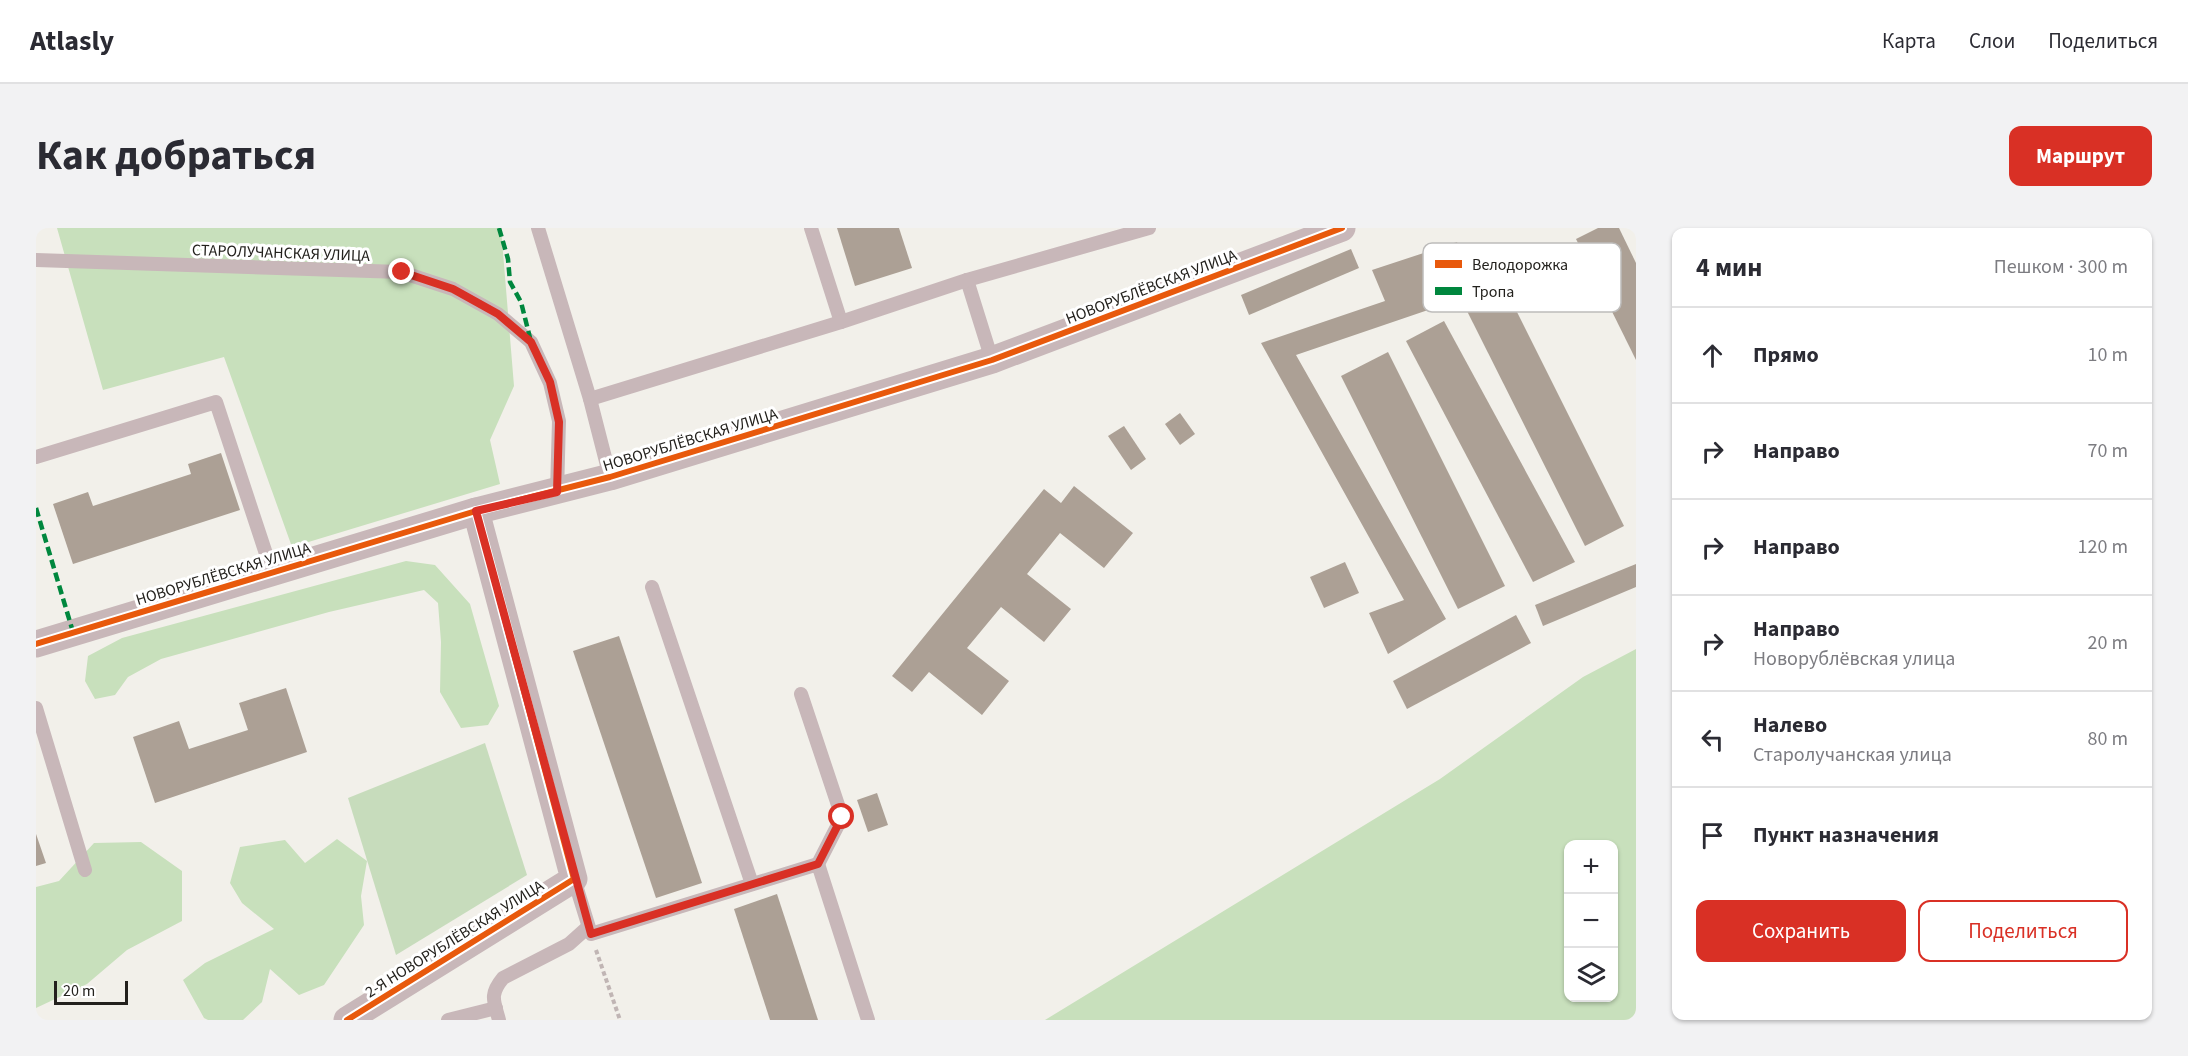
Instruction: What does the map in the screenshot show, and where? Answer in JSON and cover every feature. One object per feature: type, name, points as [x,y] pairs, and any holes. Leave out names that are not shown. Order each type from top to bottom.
[{"type":"street","name":"НОВОРУБЛЁВСКАЯ УЛИЦА","points":[[36,644],[476,511],[610,477],[992,360],[1342,228]]},
{"type":"street","points":[[476,511],[574,879]]},
{"type":"street","name":"2-Я НОВОРУБЛЁВСКАЯ УЛИЦА","points":[[347,1020],[574,879]]},
{"type":"lane","points":[[538,228],[590,399],[610,477]]},
{"type":"lane","points":[[811,228],[842,322]]},
{"type":"lane","points":[[590,399],[842,322],[967,280],[1149,228]]},
{"type":"lane","name":"СТАРОЛУЧАНСКАЯ УЛИЦА","points":[[36,260],[402,272],[453,289],[498,314],[531,342],[550,382],[559,422],[557,492]]},
{"type":"lane","points":[[967,280],[992,360]]},
{"type":"lane","points":[[36,457],[216,402],[272,572]]},
{"type":"lane","points":[[652,587],[752,884]]},
{"type":"lane","points":[[801,694],[842,817],[818,864],[868,1020]]},
{"type":"lane","points":[[36,708],[85,870]]},
{"type":"lane","points":[[448,1020],[497,1014],[493,996],[503,978],[590,931],[818,864]]},
{"type":"lane","points":[[574,879],[590,931]]},
{"type":"path","points":[[590,931],[620,1020]]},
{"type":"green space","points":[[57,228],[501,228],[514,386],[490,440],[500,484],[292,547],[224,357],[103,390]]},
{"type":"green space","points":[[406,561],[435,565],[470,604],[499,706],[488,725],[461,728],[440,692],[441,642],[438,603],[424,590],[329,612],[161,659],[128,677],[115,695],[95,699],[85,681],[88,656],[122,638]]},
{"type":"green space","points":[[1636,649],[1636,1020],[1045,1020],[1440,779],[1583,677]]},
{"type":"green space","points":[[485,743],[527,875],[396,955],[348,798]]},
{"type":"green space","points":[[337,839],[367,861],[361,896],[364,925],[324,985],[299,995],[270,969],[262,1002],[243,1020],[204,1018],[183,980],[205,963],[274,929],[242,903],[230,883],[240,847],[285,840],[305,863]]},
{"type":"green space","points":[[141,842],[182,871],[182,921],[127,950],[87,984],[36,1008],[36,887],[59,881],[94,843]]},
{"type":"building","points":[[837,228],[899,228],[912,268],[855,286]]},
{"type":"building","points":[[1598,228],[1619,228],[1636,263],[1636,360],[1612,312],[1621,312],[1621,243],[1578,243],[1576,239]]},
{"type":"building","points":[[1351,249],[1359,268],[1249,315],[1241,295]]},
{"type":"building","points":[[1423,253],[1423,312],[1296,355],[1446,619],[1388,654],[1369,613],[1404,600],[1261,343],[1385,301],[1372,270]]},
{"type":"building","points":[[1468,312],[1517,312],[1624,526],[1585,546]]},
{"type":"building","points":[[1444,321],[1575,562],[1533,582],[1406,341]]},
{"type":"building","points":[[1388,352],[1505,586],[1458,609],[1341,376]]},
{"type":"building","points":[[1180,413],[1195,434],[1180,445],[1165,424]]},
{"type":"building","points":[[1124,426],[1146,459],[1131,470],[1108,436]]},
{"type":"building","points":[[221,453],[240,510],[73,564],[53,504],[88,492],[93,506],[191,474],[188,464]]},
{"type":"building","points":[[1074,486],[1133,533],[1104,568],[1060,533],[1027,574],[1071,609],[1044,642],[1001,607],[967,648],[1009,681],[982,715],[929,672],[912,692],[892,676],[1044,489],[1061,503]]},
{"type":"building","points":[[1345,562],[1359,593],[1324,608],[1310,577]]},
{"type":"building","points":[[1636,564],[1636,587],[1543,626],[1535,605]]},
{"type":"building","points":[[1516,615],[1531,643],[1407,709],[1393,681]]},
{"type":"building","points":[[619,636],[702,883],[656,898],[573,651]]},
{"type":"building","points":[[286,688],[307,752],[155,803],[133,737],[179,721],[189,749],[248,730],[239,703]]},
{"type":"building","points":[[877,793],[888,825],[868,832],[857,800]]},
{"type":"building","points":[[36,834],[46,863],[36,866]]},
{"type":"building","points":[[777,894],[818,1020],[770,1020],[734,909]]},
{"type":"marked path","points":[[499,228],[508,259],[510,282],[521,302],[531,342]]},
{"type":"marked path","points":[[36,508],[73,632]]},
{"type":"cycle path","points":[[36,644],[476,511],[610,477],[992,360],[1342,228]]},
{"type":"cycle path","points":[[347,1020],[574,879],[476,511]]},
{"type":"route","points":[[402,272],[453,289],[498,314],[531,342],[550,382],[559,422],[557,492],[476,511],[574,879],[591,934],[818,864],[842,817]]}]
